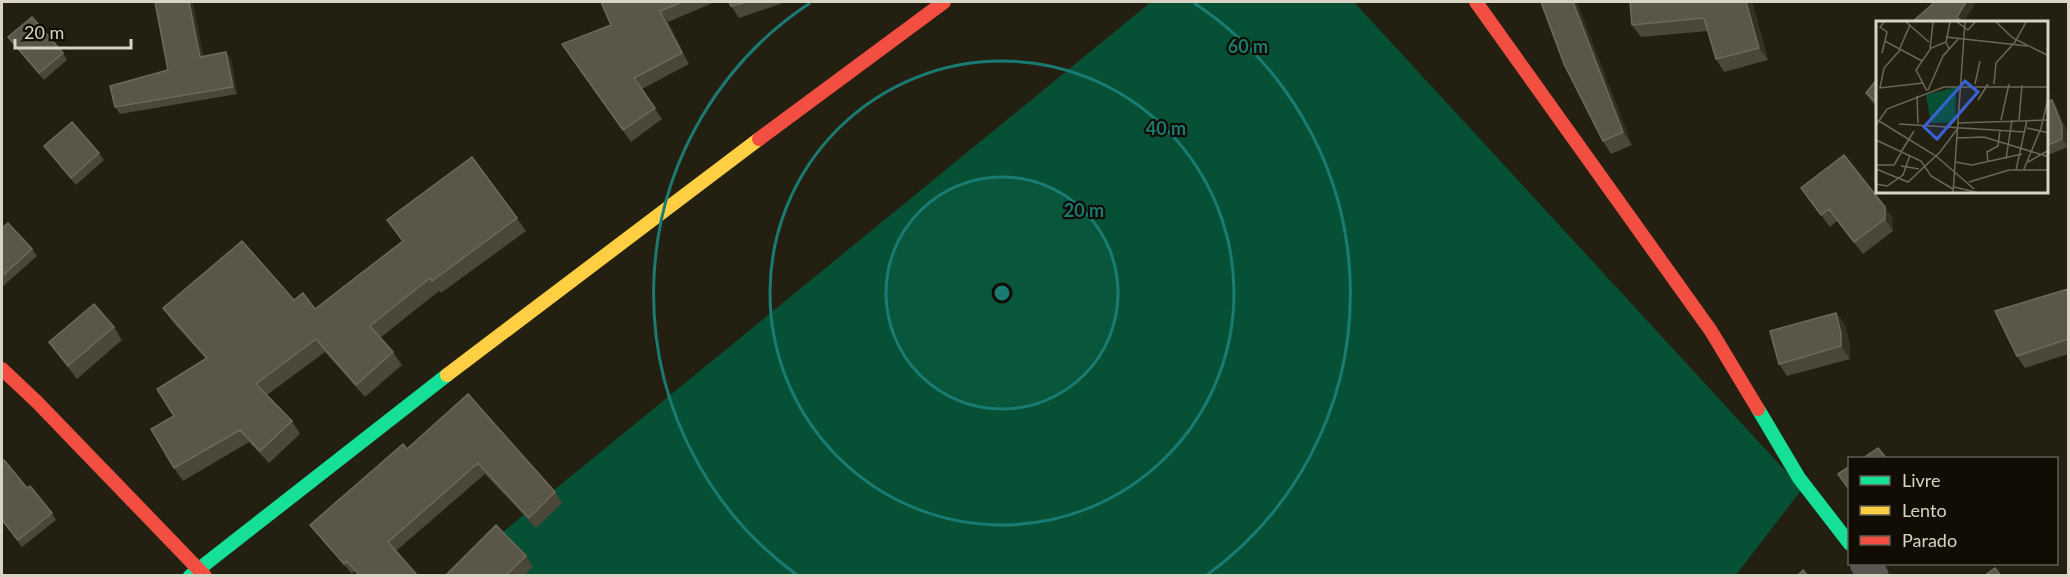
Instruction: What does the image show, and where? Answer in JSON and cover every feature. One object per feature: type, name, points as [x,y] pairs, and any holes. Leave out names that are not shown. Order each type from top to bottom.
[{"type":"street","points":[[2,369],[37,402],[197,573],[402,408],[708,176],[944,2]]},
{"type":"street","points":[[1476,2],[1711,331],[1799,478],[1848,541]]},
{"type":"green space","points":[[1151,2],[1354,2],[1802,489],[1736,575],[449,576]]},
{"type":"building","points":[[155,2],[189,2],[200,57],[226,52],[233,87],[115,107],[110,86],[168,70]]},
{"type":"building","points":[[601,2],[682,2],[660,11],[682,53],[634,78],[655,108],[623,130],[562,44],[611,25]]},
{"type":"building","points":[[729,2],[746,2],[731,6]]},
{"type":"building","points":[[1541,2],[1573,2],[1623,132],[1603,141],[1564,64]]},
{"type":"building","points":[[1630,2],[1746,2],[1759,48],[1716,59],[1704,18],[1632,25]]},
{"type":"building","points":[[1935,2],[1966,2],[1957,17],[1961,21],[1913,21]]},
{"type":"building","points":[[32,17],[63,53],[39,73],[8,37]]},
{"type":"building","points":[[1876,80],[1876,102],[1866,93]]},
{"type":"building","points":[[2052,100],[2062,126],[2062,139],[2049,145],[2049,101]]},
{"type":"building","points":[[72,122],[99,153],[71,178],[44,146]]},
{"type":"building","points":[[1844,155],[1885,207],[1885,219],[1854,242],[1829,209],[1821,215],[1801,188]]},
{"type":"building","points":[[472,157],[517,218],[432,281],[430,278],[370,326],[393,352],[356,385],[316,339],[256,384],[292,421],[260,451],[240,430],[174,468],[151,429],[174,416],[157,389],[207,358],[163,308],[242,241],[294,300],[303,293],[315,309],[403,241],[387,220]]},
{"type":"building","points":[[8,223],[32,249],[2,276],[2,228]]},
{"type":"building","points":[[2068,289],[2068,339],[2017,356],[1995,311]]},
{"type":"building","points":[[94,304],[114,327],[68,366],[49,342]]},
{"type":"building","points":[[1836,313],[1841,333],[1841,346],[1779,364],[1770,331]]},
{"type":"building","points":[[468,394],[555,492],[529,518],[478,463],[388,542],[418,576],[360,576],[347,561],[344,564],[310,525],[403,444],[407,449]]},
{"type":"building","points":[[1878,448],[1885,457],[1865,457]]},
{"type":"building","points":[[4,460],[27,488],[30,486],[52,513],[18,540],[2,520],[2,462]]},
{"type":"building","points":[[1848,467],[1848,488],[1838,474]]},
{"type":"building","points":[[496,525],[526,556],[505,576],[445,576]]},
{"type":"building","points":[[1995,568],[2001,576],[1984,576]]},
{"type":"building","points":[[1803,570],[1808,576],[1797,576]]},
{"type":"traffic: fast","points":[[190,576],[447,375]]},
{"type":"traffic: fast","points":[[1758,409],[1799,478],[1848,541]]},
{"type":"traffic: slow","points":[[447,375],[759,139]]},
{"type":"traffic: jam","points":[[759,139],[944,2]]},
{"type":"traffic: jam","points":[[1476,2],[1711,331],[1758,409]]},
{"type":"traffic: jam","points":[[2,369],[37,402],[205,576]]}]
